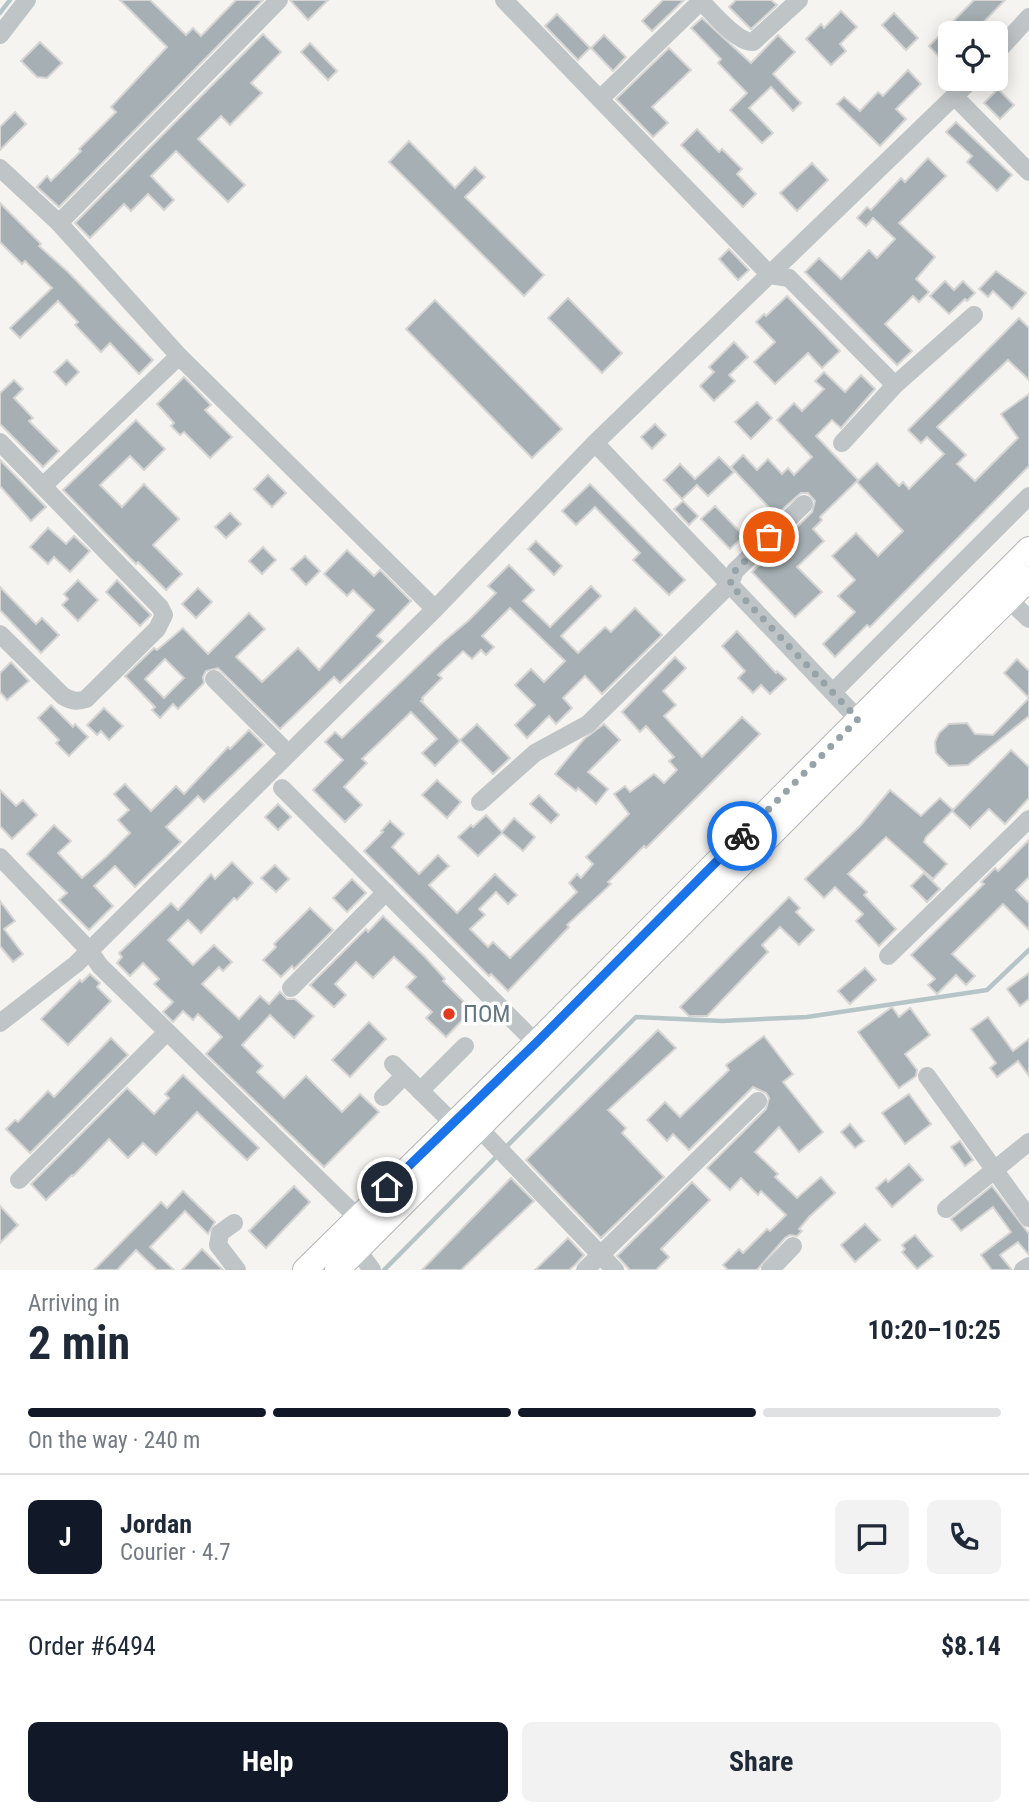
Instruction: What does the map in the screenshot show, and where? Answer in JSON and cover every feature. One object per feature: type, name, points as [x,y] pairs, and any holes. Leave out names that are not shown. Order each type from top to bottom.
[{"type":"highway","points":[[337,1270],[478,1127],[707,886],[858,719],[1029,549]]},
{"type":"highway","points":[[304,1270],[536,1043],[707,886],[1029,579]]},
{"type":"street","points":[[0,35],[27,0]]},
{"type":"street","points":[[59,223],[279,0]]},
{"type":"street","points":[[504,0],[769,275],[789,278],[895,385]]},
{"type":"street","points":[[600,99],[700,1],[738,37],[753,43],[799,0]]},
{"type":"street","points":[[1008,40],[1029,17]]},
{"type":"street","points":[[0,1023],[76,964],[435,609],[595,443],[961,91]]},
{"type":"street","points":[[955,97],[1029,172]]},
{"type":"street","points":[[0,168],[59,223],[179,356],[435,609]]},
{"type":"street","points":[[842,443],[895,385],[974,315]]},
{"type":"street","points":[[43,486],[179,356]]},
{"type":"street","points":[[0,442],[160,607],[164,615],[163,622],[86,699],[78,702],[63,696],[0,634]]},
{"type":"street","points":[[595,443],[858,719]]},
{"type":"street","points":[[833,692],[1029,496]]},
{"type":"street","points":[[480,802],[535,753],[588,724],[730,584],[735,571],[804,504]]},
{"type":"street","points":[[1009,600],[1029,619]]},
{"type":"street","points":[[214,679],[288,753]]},
{"type":"street","points":[[282,788],[536,1043]]},
{"type":"street","points":[[888,956],[1029,820]]},
{"type":"street","points":[[0,857],[89,950],[100,967],[357,1217]]},
{"type":"street","points":[[291,988],[386,892]]},
{"type":"street","points":[[19,1180],[167,1032]]},
{"type":"street","points":[[420,1091],[466,1046]]},
{"type":"street","points":[[383,1097],[398,1070],[453,1123]]},
{"type":"street","points":[[926,1076],[1029,1218]]},
{"type":"street","points":[[585,1270],[758,1101]]},
{"type":"street","points":[[478,1127],[615,1270]]},
{"type":"street","points":[[946,1209],[1029,1142]]},
{"type":"street","points":[[234,1223],[220,1233],[218,1245],[237,1270]]},
{"type":"street","points":[[770,1270],[793,1246]]},
{"type":"street","points":[[357,1250],[372,1270]]},
{"type":"street","points":[[1023,1270],[1029,1266]]},
{"type":"building","points":[[120,0],[150,0],[186,35],[193,28],[201,36],[236,0],[263,0],[59,207],[37,187],[47,176],[51,181],[81,151],[79,149],[116,112],[111,107],[167,47]]},
{"type":"building","points":[[290,0],[328,0],[308,20]]},
{"type":"building","points":[[663,0],[684,0],[652,31],[642,21]]},
{"type":"building","points":[[736,0],[771,0],[777,5],[751,29],[729,7]]},
{"type":"building","points":[[974,0],[1005,0],[985,21],[953,21]]},
{"type":"building","points":[[841,11],[857,27],[840,44],[846,51],[831,65],[806,39],[821,24],[824,28]]},
{"type":"building","points":[[894,13],[918,38],[906,50],[882,25]]},
{"type":"building","points":[[557,14],[590,48],[578,60],[545,26]]},
{"type":"building","points":[[702,18],[751,63],[778,35],[795,52],[773,74],[801,103],[793,111],[771,87],[749,108],[773,133],[762,143],[730,110],[747,93],[718,63],[721,59],[691,28]]},
{"type":"building","points":[[263,34],[281,52],[251,83],[262,93],[230,125],[221,116],[198,139],[245,185],[228,202],[176,151],[151,176],[174,200],[164,210],[148,194],[131,211],[124,204],[90,238],[75,223]]},
{"type":"building","points":[[604,35],[626,57],[613,71],[591,48]]},
{"type":"building","points":[[938,37],[938,56],[929,46]]},
{"type":"building","points":[[40,42],[62,63],[47,78],[37,77],[21,61]]},
{"type":"building","points":[[310,43],[337,71],[328,80],[301,52]]},
{"type":"building","points":[[669,48],[691,70],[652,107],[668,123],[653,137],[616,99]]},
{"type":"building","points":[[908,70],[921,84],[896,109],[906,119],[880,146],[837,104],[844,97],[860,111],[878,92],[883,96]]},
{"type":"building","points":[[996,91],[1000,91],[1014,105],[1000,119],[984,103]]},
{"type":"building","points":[[15,112],[26,124],[0,150],[0,127]]},
{"type":"building","points":[[956,122],[1012,175],[997,191],[967,162],[972,156],[946,132]]},
{"type":"building","points":[[697,129],[719,152],[722,149],[742,169],[737,174],[756,194],[743,207],[681,145]]},
{"type":"building","points":[[409,141],[455,188],[475,167],[485,177],[465,197],[544,275],[524,296],[389,162]]},
{"type":"building","points":[[928,158],[946,176],[899,223],[935,257],[916,279],[929,292],[919,302],[913,296],[885,324],[912,351],[897,365],[805,272],[819,258],[841,279],[869,250],[877,258],[895,239],[873,218],[866,226],[857,218],[867,207],[871,210],[901,178],[905,182]]},
{"type":"building","points":[[812,163],[828,180],[797,211],[780,193]]},
{"type":"building","points":[[0,203],[153,360],[139,374],[110,343],[101,352],[75,325],[78,322],[58,301],[20,338],[10,328],[52,288],[25,261],[22,264],[0,242]]},
{"type":"building","points":[[729,249],[749,270],[738,280],[719,259]]},
{"type":"building","points":[[996,271],[1026,293],[1012,309],[993,291],[988,297],[979,289]]},
{"type":"building","points":[[945,281],[954,290],[963,281],[975,293],[949,314],[930,296]]},
{"type":"building","points":[[787,296],[840,351],[822,368],[808,353],[775,384],[754,362],[775,342],[756,322]]},
{"type":"building","points":[[568,298],[622,353],[602,373],[548,318]]},
{"type":"building","points":[[435,300],[562,429],[532,458],[406,329]]},
{"type":"building","points":[[1019,318],[1029,328],[1029,380],[1008,360],[937,427],[966,455],[957,464],[975,481],[1018,438],[1001,414],[1029,394],[1029,466],[870,627],[867,625],[835,657],[823,644],[855,612],[838,596],[855,580],[832,556],[856,533],[878,556],[903,531],[857,482],[877,463],[899,486],[903,482],[909,489],[944,454],[927,437],[921,443],[908,430]]},
{"type":"building","points":[[734,342],[748,357],[729,375],[735,381],[714,401],[700,386],[714,372],[709,367]]},
{"type":"building","points":[[67,360],[79,372],[66,385],[54,372]]},
{"type":"building","points":[[824,372],[845,392],[861,375],[875,389],[841,428],[832,420],[816,436],[858,480],[820,517],[822,520],[813,529],[824,541],[797,567],[822,592],[795,617],[752,572],[812,512],[815,501],[808,493],[801,493],[776,515],[731,467],[743,455],[757,470],[768,459],[782,474],[788,468],[794,475],[812,457],[777,420],[794,403],[802,411],[824,389],[815,381]]},
{"type":"building","points":[[184,377],[211,405],[205,410],[232,437],[210,458],[184,432],[180,435],[171,426],[174,423],[157,404]]},
{"type":"building","points":[[14,380],[23,389],[14,398],[33,418],[29,421],[59,451],[43,467],[0,424],[0,393]]},
{"type":"building","points":[[757,402],[772,418],[751,439],[735,422]]},
{"type":"building","points":[[136,420],[165,449],[144,470],[130,456],[100,485],[122,507],[144,484],[179,519],[153,545],[182,574],[166,590],[138,562],[136,564],[63,490]]},
{"type":"building","points":[[655,424],[666,435],[652,449],[641,437]]},
{"type":"building","points":[[719,457],[734,472],[708,496],[697,485],[682,499],[664,480],[680,464],[695,479]]},
{"type":"building","points":[[0,460],[46,507],[31,521],[0,486]]},
{"type":"building","points":[[268,475],[286,493],[272,507],[254,489]]},
{"type":"building","points":[[590,484],[685,580],[669,595],[633,560],[640,553],[595,507],[576,525],[562,511]]},
{"type":"building","points":[[683,501],[698,516],[689,525],[674,509]]},
{"type":"building","points":[[715,506],[744,536],[730,549],[701,519]]},
{"type":"building","points":[[230,513],[241,524],[226,538],[215,527]]},
{"type":"building","points":[[48,528],[66,544],[74,536],[90,551],[70,572],[54,557],[48,564],[30,547]]},
{"type":"building","points":[[536,541],[562,566],[554,575],[528,549]]},
{"type":"building","points":[[263,547],[276,560],[262,574],[249,561]]},
{"type":"building","points":[[347,550],[374,576],[380,570],[411,601],[377,636],[383,641],[360,664],[340,683],[334,677],[280,729],[218,668],[206,671],[204,683],[178,709],[173,704],[160,718],[152,710],[155,707],[125,676],[154,648],[157,650],[183,628],[208,654],[249,613],[265,629],[236,657],[262,682],[298,648],[319,670],[374,610],[353,590],[347,596],[324,574]],"holes":[[[165,659],[184,678],[164,698],[145,679]]]},
{"type":"building","points":[[305,556],[320,571],[306,585],[291,569]]},
{"type":"building","points":[[509,565],[534,590],[523,601],[550,627],[591,586],[601,596],[561,636],[578,653],[605,627],[611,632],[635,608],[662,635],[602,694],[585,676],[563,698],[572,708],[556,724],[549,716],[527,738],[515,725],[535,705],[515,685],[531,669],[544,682],[565,661],[510,608],[482,636],[494,647],[486,655],[481,650],[472,659],[463,651],[438,675],[442,678],[422,698],[421,701],[460,741],[435,766],[422,753],[437,739],[411,712],[362,759],[367,763],[344,787],[362,805],[345,822],[313,790],[343,760],[325,742],[335,732],[342,738],[468,621],[496,593],[488,586]]},
{"type":"building","points":[[78,580],[98,600],[78,621],[62,605],[68,599],[64,594]]},
{"type":"building","points":[[117,580],[151,615],[140,626],[106,592]]},
{"type":"building","points":[[0,587],[36,624],[42,618],[59,635],[41,653],[0,610]]},
{"type":"building","points":[[198,588],[212,602],[196,618],[182,604]]},
{"type":"building","points":[[737,631],[776,673],[777,671],[786,679],[770,694],[761,685],[753,693],[738,678],[745,671],[722,646]]},
{"type":"building","points":[[675,657],[686,668],[663,691],[676,705],[664,716],[702,757],[742,717],[760,734],[646,848],[644,846],[608,882],[611,884],[567,925],[569,927],[508,991],[491,974],[489,976],[364,851],[390,821],[404,834],[392,847],[419,874],[438,855],[449,866],[429,885],[457,913],[495,874],[517,895],[508,904],[496,892],[479,909],[485,915],[470,929],[488,947],[493,942],[510,958],[577,892],[569,883],[577,874],[581,878],[593,864],[586,857],[629,814],[614,794],[625,786],[630,792],[654,774],[664,783],[677,770],[669,761],[674,757],[646,726],[640,732],[622,712]]},
{"type":"building","points":[[1017,659],[1029,671],[1029,698],[1004,673]]},
{"type":"building","points":[[11,662],[29,681],[7,700],[0,692],[0,673]]},
{"type":"building","points":[[1029,698],[1029,716],[968,765],[949,766],[936,753],[935,742],[939,733],[949,724],[967,723],[975,734],[993,735]]},
{"type":"building","points":[[51,705],[73,727],[75,724],[88,737],[69,756],[56,743],[59,740],[38,718]]},
{"type":"building","points":[[104,708],[123,726],[109,740],[101,731],[97,735],[87,725]]},
{"type":"building","points":[[477,724],[510,758],[493,774],[460,740]]},
{"type":"building","points":[[604,724],[620,740],[588,772],[608,789],[596,804],[578,788],[576,791],[555,774],[584,739]]},
{"type":"building","points":[[249,730],[264,745],[204,802],[198,796],[166,827],[181,842],[135,887],[115,866],[94,886],[113,906],[89,930],[59,900],[67,893],[27,854],[54,825],[71,841],[58,853],[82,878],[130,833],[118,820],[129,810],[114,794],[125,784],[151,811],[176,786],[184,794],[228,747],[230,749]]},
{"type":"building","points":[[1011,750],[1029,767],[1029,798],[1005,824],[989,809],[970,828],[952,811]]},
{"type":"building","points":[[437,780],[461,802],[447,818],[422,795]]},
{"type":"building","points":[[0,790],[16,806],[23,800],[37,815],[12,839],[0,826]]},
{"type":"building","points":[[890,790],[921,816],[940,798],[953,810],[924,842],[947,864],[933,879],[886,837],[848,874],[867,892],[864,895],[896,929],[879,946],[856,921],[863,914],[835,887],[824,898],[805,879],[861,825]]},
{"type":"building","points":[[539,795],[559,815],[551,823],[530,804]]},
{"type":"building","points":[[278,804],[291,817],[278,830],[265,817]]},
{"type":"building","points":[[486,815],[502,832],[514,818],[535,837],[523,851],[502,833],[478,856],[458,837]]},
{"type":"building","points":[[1029,840],[1029,877],[1016,890],[1029,903],[1029,930],[1003,904],[952,954],[975,976],[966,985],[956,975],[937,994],[928,985],[935,979],[911,955],[984,884],[981,882],[995,868],[998,871]]},
{"type":"building","points":[[232,862],[253,883],[237,900],[234,898],[201,933],[188,920],[168,940],[193,965],[214,945],[232,962],[223,971],[219,967],[202,984],[239,1019],[260,996],[269,1004],[280,992],[287,999],[295,999],[314,1016],[294,1038],[270,1015],[242,1045],[263,1066],[257,1072],[284,1098],[306,1076],[342,1112],[360,1094],[379,1112],[324,1167],[206,1054],[222,1037],[198,1014],[193,1020],[183,1011],[173,1022],[163,1012],[173,1002],[154,984],[159,979],[143,963],[130,976],[117,963],[122,957],[119,953],[171,903],[178,910],[211,874],[215,879]]},
{"type":"building","points":[[275,865],[289,879],[276,892],[261,878]]},
{"type":"building","points":[[924,873],[940,889],[927,902],[911,886]]},
{"type":"building","points":[[352,879],[366,893],[347,912],[333,898]]},
{"type":"building","points":[[789,897],[800,908],[796,912],[814,930],[799,945],[780,927],[762,945],[768,952],[707,1016],[689,1016],[680,1007]]},
{"type":"building","points":[[0,901],[15,921],[4,929],[23,954],[13,962],[0,946]]},
{"type":"building","points":[[310,908],[333,930],[294,969],[292,966],[281,977],[263,960],[276,947],[274,944]]},
{"type":"building","points":[[383,916],[425,957],[445,979],[443,981],[472,1010],[446,1037],[426,1018],[432,1012],[406,987],[416,977],[394,957],[373,978],[356,962],[335,984],[346,995],[334,1007],[310,985],[366,929],[368,932]]},
{"type":"building","points":[[865,968],[876,980],[850,1004],[838,991]]},
{"type":"building","points":[[1029,973],[1029,999],[1020,1006],[1007,989]]},
{"type":"building","points":[[90,974],[100,983],[97,987],[111,1001],[68,1045],[41,1019],[80,980],[82,982]]},
{"type":"building","points":[[892,1007],[899,1017],[910,1008],[930,1035],[905,1054],[917,1070],[916,1076],[899,1088],[858,1032]]},
{"type":"building","points":[[988,1017],[1013,1051],[1029,1039],[1029,1076],[1018,1061],[997,1077],[990,1068],[996,1063],[971,1029]]},
{"type":"building","points":[[369,1022],[386,1039],[350,1077],[332,1060]]},
{"type":"building","points":[[658,1030],[676,1048],[608,1110],[626,1128],[622,1133],[664,1177],[601,1238],[526,1160]]},
{"type":"building","points":[[764,1036],[793,1074],[783,1082],[823,1132],[799,1152],[779,1127],[755,1152],[778,1174],[775,1177],[797,1198],[821,1177],[835,1193],[809,1217],[797,1236],[790,1235],[785,1238],[757,1270],[728,1270],[723,1265],[739,1249],[743,1253],[786,1215],[761,1191],[758,1195],[741,1178],[730,1190],[707,1168],[766,1109],[769,1098],[766,1093],[753,1087],[689,1150],[673,1134],[667,1141],[647,1120],[665,1102],[680,1117],[729,1070],[726,1065]]},
{"type":"building","points":[[111,1038],[128,1055],[30,1153],[6,1129],[15,1120],[18,1122],[48,1091],[54,1097]]},
{"type":"building","points":[[183,1075],[259,1148],[247,1160],[197,1112],[156,1155],[143,1143],[128,1158],[109,1139],[46,1200],[31,1184],[127,1088],[154,1114],[169,1098],[165,1094]]},
{"type":"building","points":[[909,1094],[931,1124],[905,1144],[882,1113]]},
{"type":"building","points":[[850,1124],[864,1141],[855,1148],[841,1132]]},
{"type":"building","points":[[960,1141],[973,1160],[965,1166],[951,1147]]},
{"type":"building","points":[[909,1164],[923,1180],[892,1207],[876,1188],[886,1179],[888,1182]]},
{"type":"building","points":[[511,1178],[534,1201],[461,1270],[422,1270]]},
{"type":"building","points":[[692,1182],[710,1200],[661,1249],[669,1257],[656,1270],[630,1270],[617,1256]]},
{"type":"building","points":[[294,1186],[310,1202],[266,1248],[249,1231]]},
{"type":"building","points":[[992,1186],[1029,1234],[1029,1255],[1018,1242],[1000,1255],[1012,1270],[992,1270],[981,1255],[1011,1232],[993,1207],[961,1231],[951,1219]]},
{"type":"building","points":[[183,1191],[215,1222],[208,1234],[185,1211],[150,1247],[174,1270],[157,1270],[136,1250],[117,1270],[94,1270],[161,1202],[167,1208]]},
{"type":"building","points":[[0,1206],[18,1225],[0,1243]]},
{"type":"building","points":[[865,1224],[880,1240],[855,1262],[841,1245]]},
{"type":"building","points":[[915,1235],[933,1256],[917,1269],[902,1252],[905,1249],[902,1245]]},
{"type":"building","points":[[568,1238],[584,1255],[576,1264],[569,1270],[535,1270]]},
{"type":"building","points":[[202,1249],[223,1270],[182,1270]]},
{"type":"waterway","points":[[0,13],[10,0]]},
{"type":"waterway","points":[[504,1149],[636,1017],[722,1021],[807,1017],[987,990],[1029,950]]},
{"type":"waterway","points":[[384,1270],[498,1155]]},
{"type":"way so far","points":[[742,836],[858,719],[730,584],[735,571],[769,537]]},
{"type":"place","name":"ПОМ","points":[[449,1014]]},
{"type":"route","points":[[387,1187],[536,1043],[742,836]]}]
